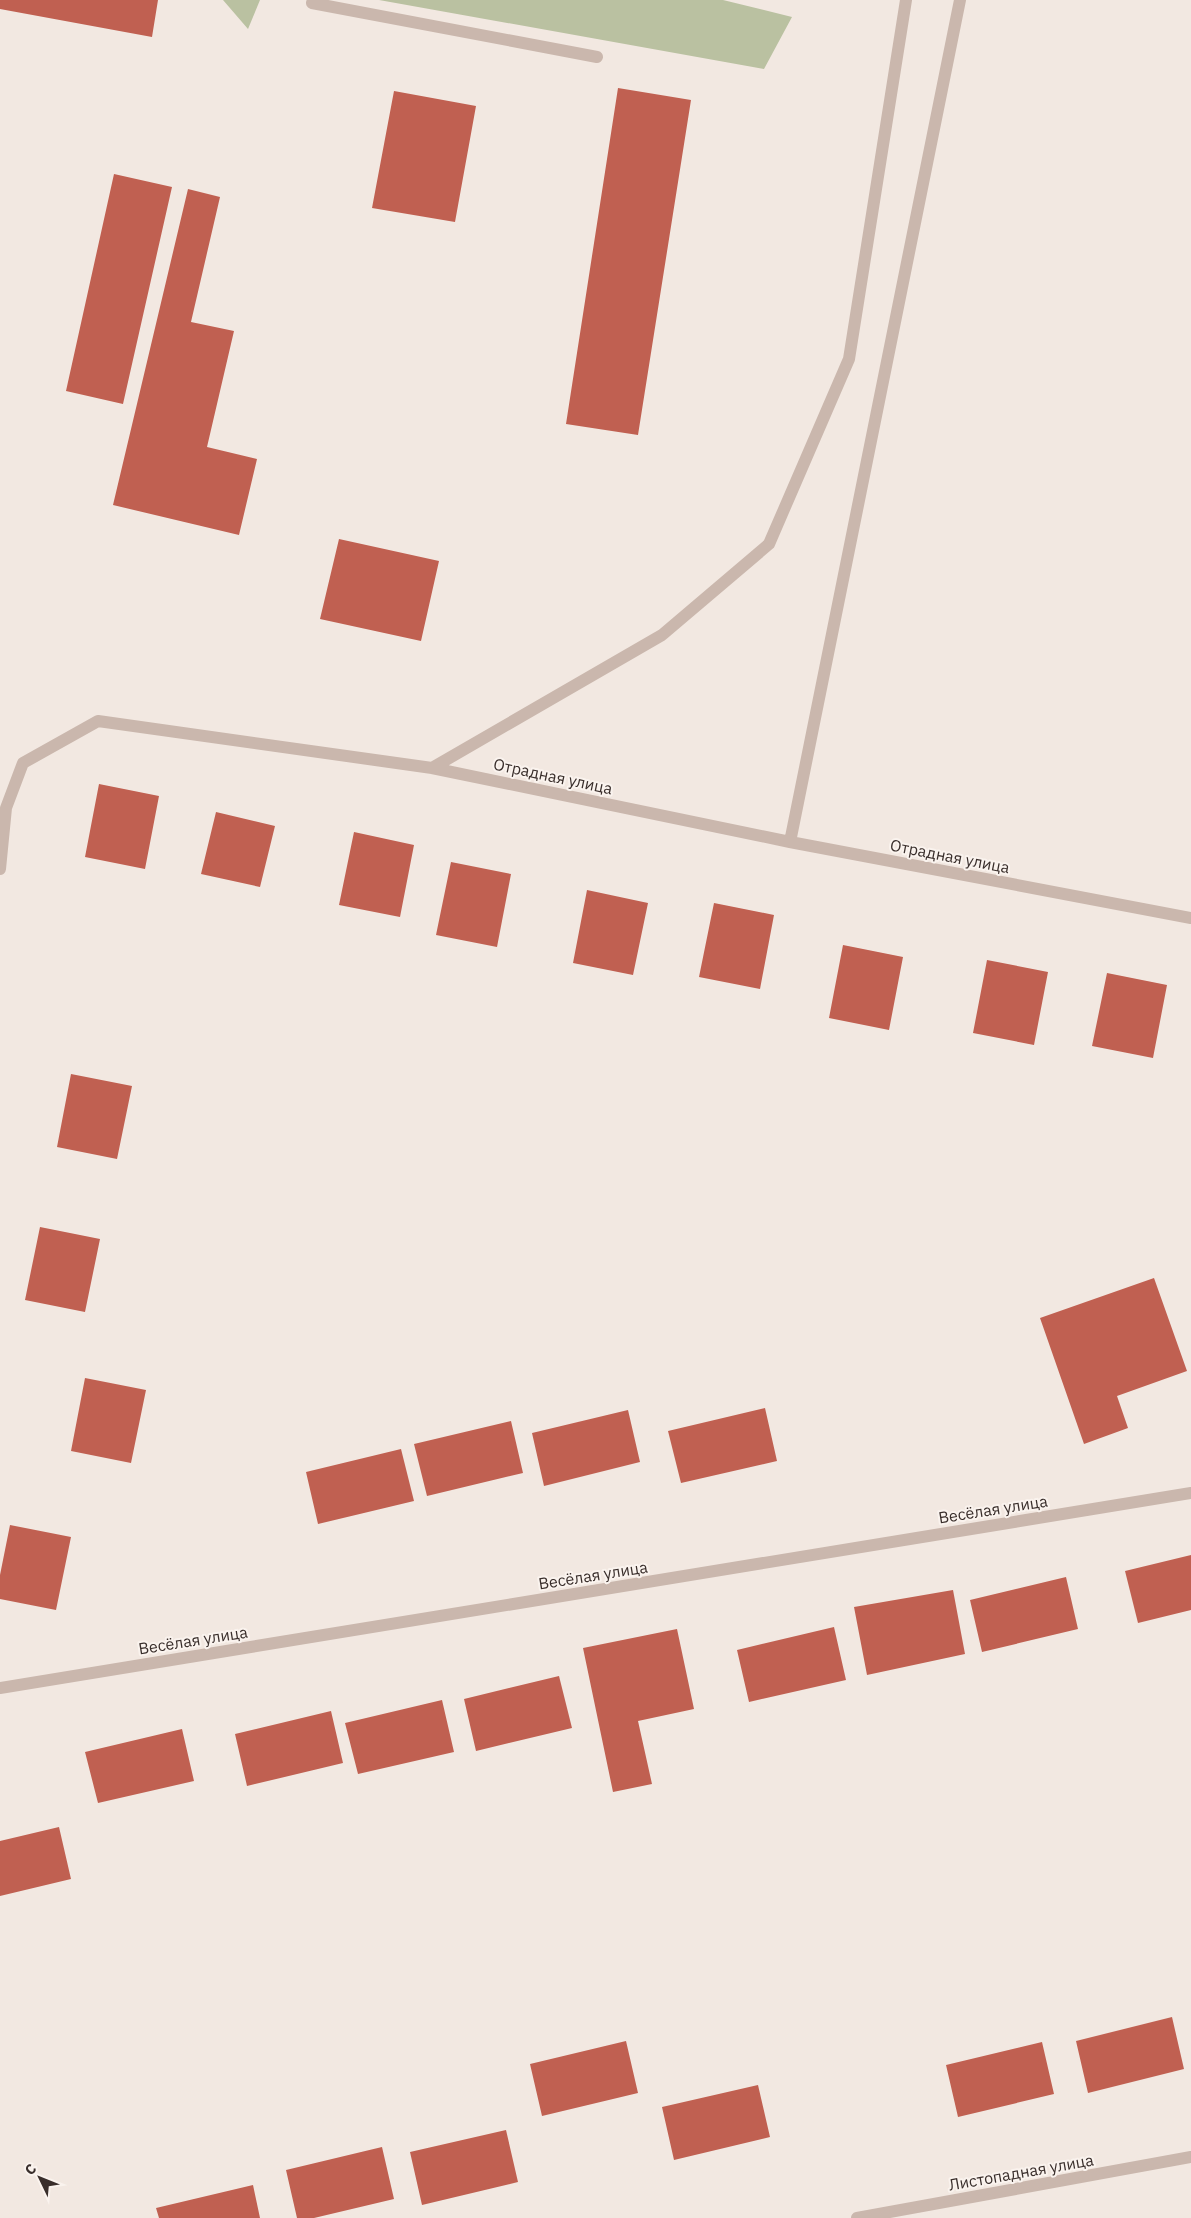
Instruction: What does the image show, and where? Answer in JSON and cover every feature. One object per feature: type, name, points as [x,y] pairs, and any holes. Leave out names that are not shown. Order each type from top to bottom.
[{"type":"street","points":[[313,0],[312,3],[597,57]]},
{"type":"street","points":[[432,768],[662,635],[769,544],[849,359],[906,0]]},
{"type":"street","points":[[790,842],[960,0]]},
{"type":"street","name":"Отрадная улица","points":[[0,869],[6,808],[23,763],[98,721],[432,768],[790,842],[1191,918]]},
{"type":"street","name":"Весёлая улица","points":[[0,1688],[1191,1494]]},
{"type":"street","name":"Листопадная улица","points":[[857,2218],[1191,2157]]},
{"type":"green space","points":[[223,0],[260,0],[248,29]]},
{"type":"green space","points":[[379,0],[723,0],[792,17],[764,69]]},
{"type":"building","points":[[0,0],[158,0],[152,37],[0,9]]},
{"type":"building","points":[[618,88],[691,100],[638,435],[566,424]]},
{"type":"building","points":[[394,91],[476,106],[455,222],[372,208]]},
{"type":"building","points":[[114,174],[172,187],[123,404],[66,391]]},
{"type":"building","points":[[188,189],[220,197],[191,322],[234,331],[207,447],[257,459],[239,535],[113,505]]},
{"type":"building","points":[[339,539],[439,561],[421,641],[320,619]]},
{"type":"building","points":[[99,784],[159,796],[145,869],[85,857]]},
{"type":"building","points":[[216,812],[275,826],[260,887],[201,874]]},
{"type":"building","points":[[354,832],[414,845],[400,917],[339,905]]},
{"type":"building","points":[[451,862],[511,874],[497,947],[436,935]]},
{"type":"building","points":[[587,890],[648,903],[633,975],[573,963]]},
{"type":"building","points":[[714,903],[774,915],[760,989],[699,977]]},
{"type":"building","points":[[843,945],[903,957],[889,1030],[829,1018]]},
{"type":"building","points":[[987,960],[1048,972],[1034,1045],[973,1033]]},
{"type":"building","points":[[1107,973],[1167,985],[1153,1058],[1092,1046]]},
{"type":"building","points":[[71,1074],[132,1086],[117,1159],[57,1147]]},
{"type":"building","points":[[40,1227],[100,1239],[85,1312],[25,1300]]},
{"type":"building","points":[[1154,1278],[1187,1371],[1117,1396],[1128,1428],[1084,1444],[1040,1318]]},
{"type":"building","points":[[85,1378],[146,1390],[131,1463],[71,1451]]},
{"type":"building","points":[[765,1408],[777,1461],[681,1483],[668,1431]]},
{"type":"building","points":[[628,1410],[640,1462],[544,1486],[532,1433]]},
{"type":"building","points":[[511,1421],[523,1473],[427,1496],[414,1444]]},
{"type":"building","points":[[401,1449],[414,1501],[318,1524],[306,1472]]},
{"type":"building","points":[[10,1525],[71,1537],[56,1610],[0,1599],[0,1575]]},
{"type":"building","points":[[1191,1555],[1191,1610],[1138,1623],[1125,1571]]},
{"type":"building","points":[[1066,1577],[1078,1629],[982,1652],[970,1600]]},
{"type":"building","points":[[953,1590],[965,1654],[867,1675],[854,1607]]},
{"type":"building","points":[[834,1627],[846,1680],[749,1702],[737,1650]]},
{"type":"building","points":[[677,1629],[694,1709],[638,1721],[652,1784],[613,1792],[583,1648]]},
{"type":"building","points":[[559,1676],[572,1728],[476,1751],[464,1699]]},
{"type":"building","points":[[442,1700],[454,1752],[358,1774],[345,1723]]},
{"type":"building","points":[[331,1711],[343,1763],[247,1786],[235,1734]]},
{"type":"building","points":[[182,1729],[194,1781],[98,1803],[85,1752]]},
{"type":"building","points":[[59,1827],[71,1879],[0,1896],[0,1841]]},
{"type":"building","points":[[1172,2017],[1184,2069],[1088,2093],[1076,2041]]},
{"type":"building","points":[[626,2041],[638,2093],[542,2116],[530,2064]]},
{"type":"building","points":[[1042,2042],[1054,2094],[958,2117],[946,2065]]},
{"type":"building","points":[[758,2085],[770,2137],[674,2160],[662,2107]]},
{"type":"building","points":[[506,2130],[518,2182],[422,2205],[410,2152]]},
{"type":"building","points":[[382,2147],[394,2199],[314,2218],[297,2218],[286,2170]]},
{"type":"building","points":[[253,2185],[260,2218],[159,2218],[156,2208]]}]
